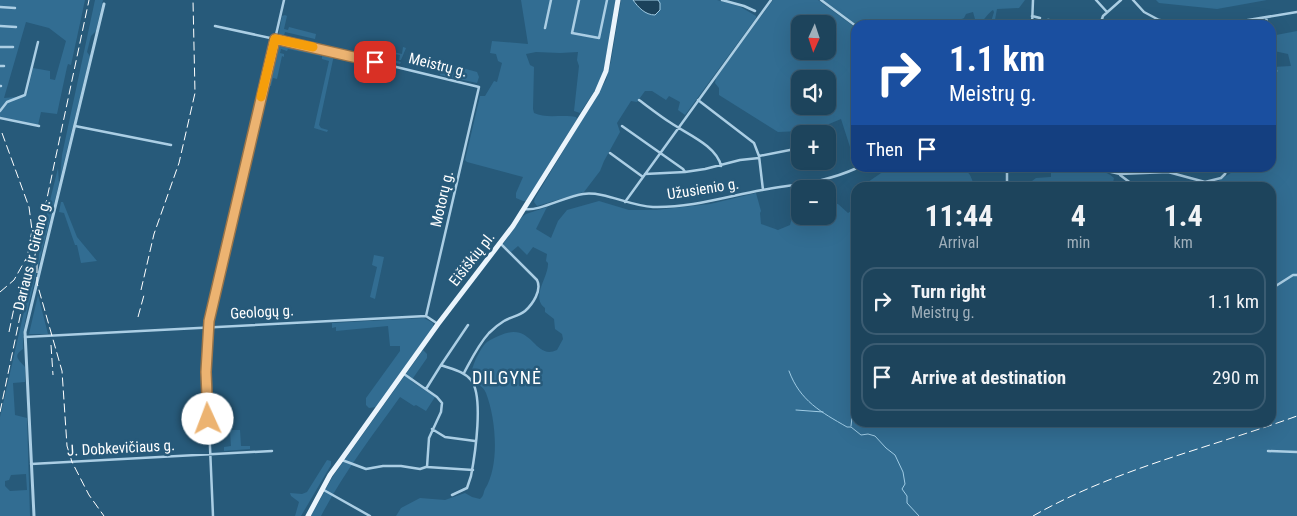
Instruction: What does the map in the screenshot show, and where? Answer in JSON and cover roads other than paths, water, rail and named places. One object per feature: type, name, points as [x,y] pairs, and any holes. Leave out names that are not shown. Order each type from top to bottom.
[{"type":"main road","name":"Eišiškių pl.","points":[[308,516],[322,489],[341,460],[438,324],[524,209],[600,86],[608,64],[618,0]]},
{"type":"street","points":[[213,516],[206,378],[209,326],[284,0]]},
{"type":"street","points":[[545,28],[551,0]]},
{"type":"street","points":[[579,0],[572,33],[599,38],[607,0]]},
{"type":"street","points":[[722,0],[755,11]]},
{"type":"street","points":[[625,202],[770,0]]},
{"type":"street","points":[[821,0],[851,22]]},
{"type":"street","points":[[1031,20],[1033,0]]},
{"type":"street","points":[[1096,0],[1107,12]]},
{"type":"street","points":[[1102,20],[1107,12],[1121,0]]},
{"type":"street","points":[[1133,0],[1144,12],[1159,20]]},
{"type":"street","name":"Dariaus ir Girėno g.","points":[[34,516],[24,337],[104,4]]},
{"type":"street","points":[[0,7],[15,8]]},
{"type":"street","points":[[1252,20],[1297,12]]},
{"type":"street","points":[[1031,16],[1040,18]]},
{"type":"street","points":[[0,26],[16,27]]},
{"type":"street","name":"Meistrų g.","points":[[215,26],[479,87]]},
{"type":"street","points":[[0,111],[7,102],[25,95],[38,42]]},
{"type":"street","points":[[0,47],[13,48]]},
{"type":"street","name":"Motorų g.","points":[[426,316],[479,87]]},
{"type":"street","points":[[639,100],[697,138],[718,157],[721,166]]},
{"type":"street","points":[[698,100],[751,139],[756,145],[762,190]]},
{"type":"street","points":[[0,118],[39,126]]},
{"type":"street","points":[[75,126],[171,145]]},
{"type":"street","points":[[622,126],[683,169],[684,172]]},
{"type":"street","points":[[610,153],[644,175],[684,172],[721,166],[740,160],[791,150]]},
{"type":"street","name":"Užusienio g.","points":[[524,209],[534,210],[583,194],[599,194],[625,202],[652,207],[684,205],[762,190],[812,183],[840,176],[851,171]]},
{"type":"street","points":[[1111,172],[1120,174],[1168,172],[1209,182],[1221,178],[1225,172]]},
{"type":"street","points":[[1120,174],[1129,182]]},
{"type":"street","points":[[464,373],[489,333],[504,321],[525,310],[537,294],[538,282],[500,243]]},
{"type":"street","points":[[1276,286],[1293,275],[1297,275]]},
{"type":"street","points":[[426,316],[438,324]]},
{"type":"street","name":"Geologų g.","points":[[24,337],[426,316]]},
{"type":"street","points":[[426,390],[440,365],[468,325]]},
{"type":"street","points":[[440,365],[464,373],[475,386],[478,399],[472,470],[467,488],[452,495]]},
{"type":"street","points":[[403,374],[437,397],[442,403],[441,412],[432,429],[429,440],[427,467]]},
{"type":"street","points":[[432,429],[446,437],[475,441]]},
{"type":"street","name":"J. Dobkevičiaus g.","points":[[31,464],[272,451]]},
{"type":"street","points":[[1268,451],[1297,452]]},
{"type":"street","points":[[341,460],[366,469],[383,466],[401,466],[420,469],[427,467],[472,470]]},
{"type":"street","points":[[322,489],[370,516]]},
{"type":"waterway","points":[[789,371],[799,390],[812,405],[837,422],[851,427],[861,435],[875,436],[895,455],[903,472],[905,484],[902,489],[907,496],[907,503],[919,516]]},
{"type":"waterway","points":[[796,410],[823,412]]},
{"type":"railway","points":[[0,412],[89,0]]},
{"type":"railway","points":[[141,290],[154,234],[179,163],[195,93],[193,0]]},
{"type":"railway","points":[[2,133],[29,207],[32,230],[28,253]]},
{"type":"railway","points":[[0,292],[14,280],[27,257]]},
{"type":"railway","points":[[37,264],[37,283],[62,371],[67,446],[72,462],[89,495],[104,516]]},
{"type":"railway","points":[[138,317],[144,295]]},
{"type":"railway","points":[[9,332],[14,308]]},
{"type":"railway","points":[[51,345],[53,375]]},
{"type":"railway","points":[[1276,424],[1297,416]]},
{"type":"railway","points":[[1033,516],[1096,485],[1129,472],[1267,427]]},
{"type":"district","name":"DILGYNĖ","points":[[507,378]]}]
